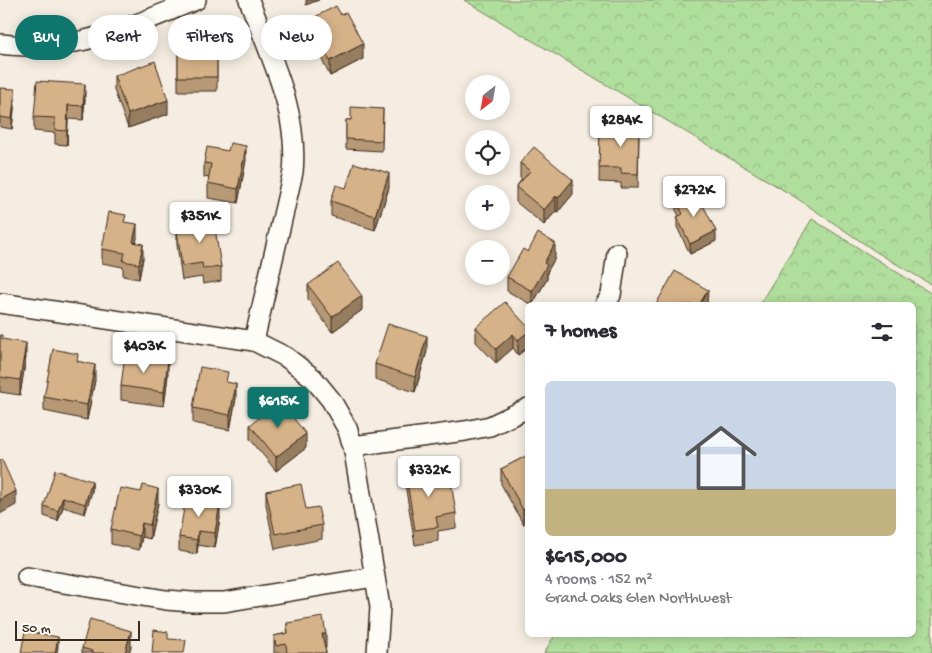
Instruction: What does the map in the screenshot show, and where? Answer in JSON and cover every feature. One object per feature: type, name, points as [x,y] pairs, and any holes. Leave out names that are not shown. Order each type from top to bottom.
[{"type":"street","points":[[0,44],[56,45],[95,38],[196,0]]},
{"type":"street","points":[[249,0],[286,98],[292,119],[295,152],[293,172],[254,342]]},
{"type":"street","points":[[607,302],[611,295],[617,253]]},
{"type":"street","points":[[0,303],[254,342],[286,357],[323,388],[340,414],[352,446],[380,607],[378,653]]},
{"type":"street","points":[[352,446],[490,426],[525,409]]},
{"type":"street","points":[[27,577],[166,600],[192,602],[242,599],[374,577]]},
{"type":"green space","points":[[464,0],[932,0],[932,285],[878,253],[795,197]]},
{"type":"green space","points":[[812,219],[932,294],[932,653],[544,653],[554,637],[916,637],[916,302],[761,302]]},
{"type":"building","points":[[336,6],[341,15],[346,12],[363,44],[332,60],[332,15],[319,15]]},
{"type":"building","points":[[178,60],[217,60],[217,77],[178,77]]},
{"type":"building","points":[[155,61],[168,100],[128,114],[114,76]]},
{"type":"building","points":[[37,81],[85,84],[83,106],[68,105],[67,131],[55,130],[55,118],[34,117]]},
{"type":"building","points":[[0,88],[15,89],[12,119],[0,117]]},
{"type":"building","points":[[351,107],[383,109],[382,141],[346,139],[346,120],[351,120]]},
{"type":"building","points":[[615,121],[639,122],[638,174],[621,173],[621,168],[599,168],[600,132],[615,133]]},
{"type":"building","points":[[230,143],[246,146],[238,189],[208,183],[211,164],[204,163],[207,147],[228,151]]},
{"type":"building","points":[[534,147],[573,180],[558,198],[556,196],[544,210],[516,187],[530,171],[520,163]]},
{"type":"building","points":[[354,163],[389,173],[375,216],[331,201],[336,185],[346,188]]},
{"type":"building","points":[[696,191],[716,231],[690,244],[677,217],[683,214],[676,200]]},
{"type":"building","points":[[109,212],[126,215],[124,222],[137,224],[133,242],[143,244],[139,264],[123,261],[125,253],[102,249]]},
{"type":"building","points":[[213,215],[221,267],[203,269],[202,263],[182,266],[177,231],[196,228],[194,218]]},
{"type":"building","points":[[538,233],[555,243],[544,263],[547,265],[532,291],[510,279],[510,272],[523,249],[528,252]]},
{"type":"building","points":[[338,263],[362,296],[332,317],[308,285]]},
{"type":"building","points":[[675,271],[708,290],[701,302],[657,302]]},
{"type":"building","points":[[505,302],[525,324],[525,334],[518,340],[513,334],[496,349],[476,327]]},
{"type":"building","points":[[388,324],[427,336],[415,377],[375,364]]},
{"type":"building","points":[[0,335],[2,335],[2,339],[26,343],[20,380],[0,377]]},
{"type":"building","points":[[53,349],[78,354],[77,361],[95,365],[87,405],[44,397]]},
{"type":"building","points":[[125,355],[168,361],[164,392],[121,386]]},
{"type":"building","points":[[200,367],[228,372],[226,382],[236,384],[230,415],[193,408]]},
{"type":"building","points":[[280,401],[306,434],[276,457],[250,425]]},
{"type":"building","points":[[525,457],[525,509],[523,510],[501,469]]},
{"type":"building","points":[[2,460],[16,491],[0,500],[0,461]]},
{"type":"building","points":[[422,467],[424,480],[450,476],[456,513],[436,517],[438,527],[415,530],[405,470]]},
{"type":"building","points":[[55,470],[92,481],[85,504],[63,497],[58,511],[44,506]]},
{"type":"building","points":[[301,484],[306,509],[318,507],[322,525],[275,534],[266,491]]},
{"type":"building","points":[[143,485],[158,489],[150,525],[142,523],[139,536],[111,529],[120,488],[141,492]]},
{"type":"building","points":[[186,497],[220,503],[215,533],[198,531],[197,540],[179,537]]},
{"type":"building","points":[[323,617],[326,634],[322,634],[326,653],[287,653],[286,644],[276,646],[274,636],[288,633],[287,623]]},
{"type":"building","points":[[90,619],[131,631],[125,653],[91,653],[92,651],[82,648]]},
{"type":"building","points":[[154,630],[168,632],[168,639],[186,640],[184,653],[152,653]]},
{"type":"building","points":[[25,631],[58,637],[55,653],[21,653]]}]
